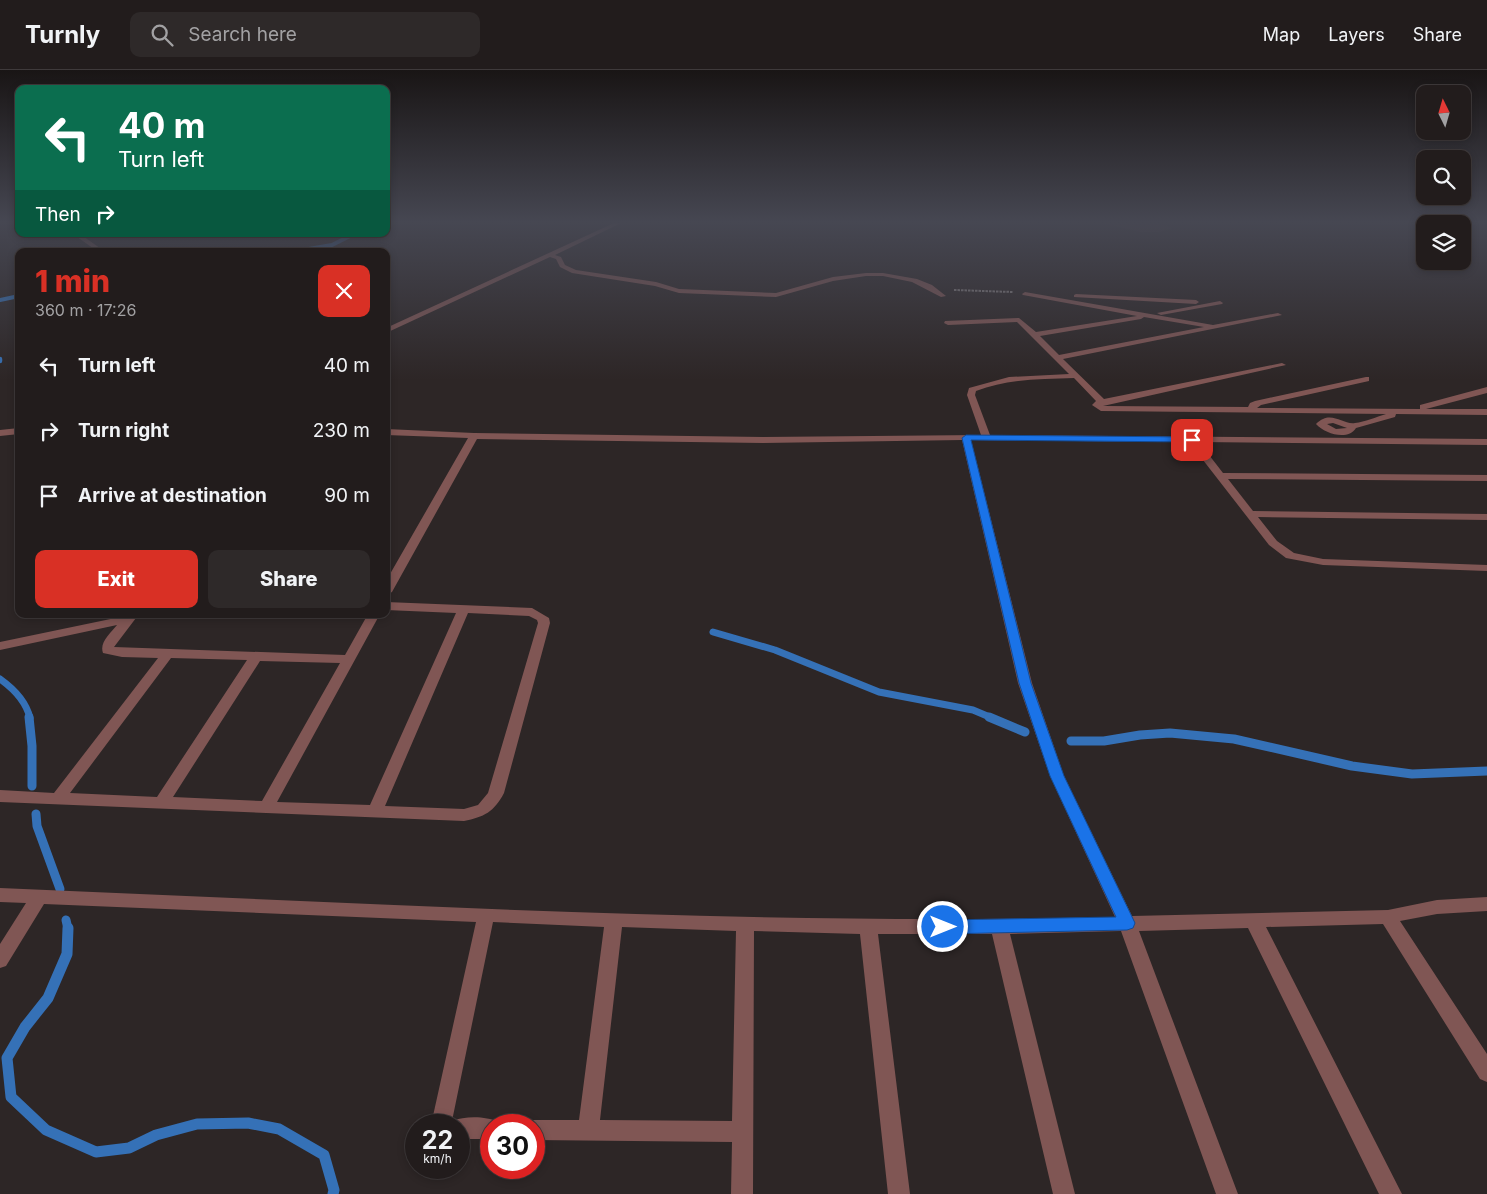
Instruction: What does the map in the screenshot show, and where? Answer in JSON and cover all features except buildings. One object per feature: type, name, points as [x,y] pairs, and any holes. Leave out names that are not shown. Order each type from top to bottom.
[{"type":"street","points":[[390,329],[505,275]]},
{"type":"street","points":[[598,275],[656,284],[686,291],[776,295],[787,294],[838,278],[872,275]]},
{"type":"street","points":[[881,275],[915,280],[936,290],[943,296]]},
{"type":"street","points":[[1025,294],[1218,327]]},
{"type":"street","points":[[1034,335],[1220,303],[1084,296],[1059,300]]},
{"type":"street","points":[[1058,358],[1278,315]]},
{"type":"street","points":[[948,323],[1019,320],[1102,402]]},
{"type":"street","points":[[1282,364],[1102,402],[1096,405],[1105,409],[1487,412]]},
{"type":"street","points":[[987,438],[971,395],[972,390],[982,385],[1010,379],[1075,376]]},
{"type":"street","points":[[1252,410],[1253,405],[1258,403],[1366,379]]},
{"type":"street","points":[[1338,421],[1351,427],[1487,390]]},
{"type":"street","points":[[1351,427],[1350,431],[1342,432],[1327,429],[1323,426],[1323,422],[1338,421],[1374,411]]},
{"type":"street","points":[[1303,441],[1327,429]]},
{"type":"street","points":[[0,433],[15,431]]},
{"type":"street","points":[[390,432],[474,436],[763,440],[987,438],[1487,442]]},
{"type":"street","points":[[1342,432],[1351,441]]},
{"type":"street","points":[[390,585],[474,436]]},
{"type":"street","points":[[966,438],[1025,683],[1057,776],[1127,923],[1228,1194]]},
{"type":"street","points":[[1192,440],[1273,543],[1290,556],[1322,562],[1487,568]]},
{"type":"street","points":[[1220,476],[1487,478]]},
{"type":"street","points":[[1249,514],[1487,517]]},
{"type":"street","points":[[0,796],[375,812],[464,814],[483,810],[491,804],[496,793],[544,623],[543,618],[532,612],[390,606]]},
{"type":"street","points":[[375,812],[464,609]]},
{"type":"street","points":[[0,646],[122,618]]},
{"type":"street","points":[[129,618],[110,642],[108,650],[114,652],[349,659]]},
{"type":"street","points":[[266,808],[372,618]]},
{"type":"street","points":[[58,798],[168,654]]},
{"type":"street","points":[[161,803],[256,657]]},
{"type":"street","points":[[0,895],[614,920],[868,927],[999,927],[1388,917],[1414,909],[1445,905],[1487,904]]},
{"type":"street","points":[[0,960],[40,896]]},
{"type":"street","points":[[443,1114],[486,915]]},
{"type":"street","points":[[1388,917],[1487,1072]]},
{"type":"street","points":[[588,1130],[614,920]]},
{"type":"street","points":[[1254,920],[1391,1194]]},
{"type":"street","points":[[742,1194],[745,924]]},
{"type":"street","points":[[868,927],[900,1194]]},
{"type":"street","points":[[999,927],[1064,1194]]},
{"type":"street","points":[[545,1130],[743,1132]]},
{"type":"path","points":[[936,290],[1025,294]]},
{"type":"waterway","points":[[0,300],[15,297]]},
{"type":"waterway","points":[[713,632],[775,650],[879,692],[973,710],[992,718]]},
{"type":"waterway","points":[[0,679],[19,696],[26,706],[30,718]]},
{"type":"waterway","points":[[29,717],[32,746],[32,786]]},
{"type":"waterway","points":[[989,717],[1025,732]]},
{"type":"waterway","points":[[1071,741],[1104,741],[1140,735],[1170,733],[1234,739],[1352,766],[1412,774],[1487,771]]},
{"type":"waterway","points":[[36,814],[37,826],[60,889]]},
{"type":"waterway","points":[[66,920],[68,929]]},
{"type":"waterway","points":[[68,929],[67,954],[48,998],[25,1027],[7,1058],[11,1097],[46,1130],[96,1152],[129,1148],[156,1135],[197,1124],[248,1123],[279,1129],[324,1155],[334,1190],[333,1194]]},
{"type":"route","points":[[943,927],[1127,923],[1057,776],[1025,683],[966,438],[1192,440]]}]
